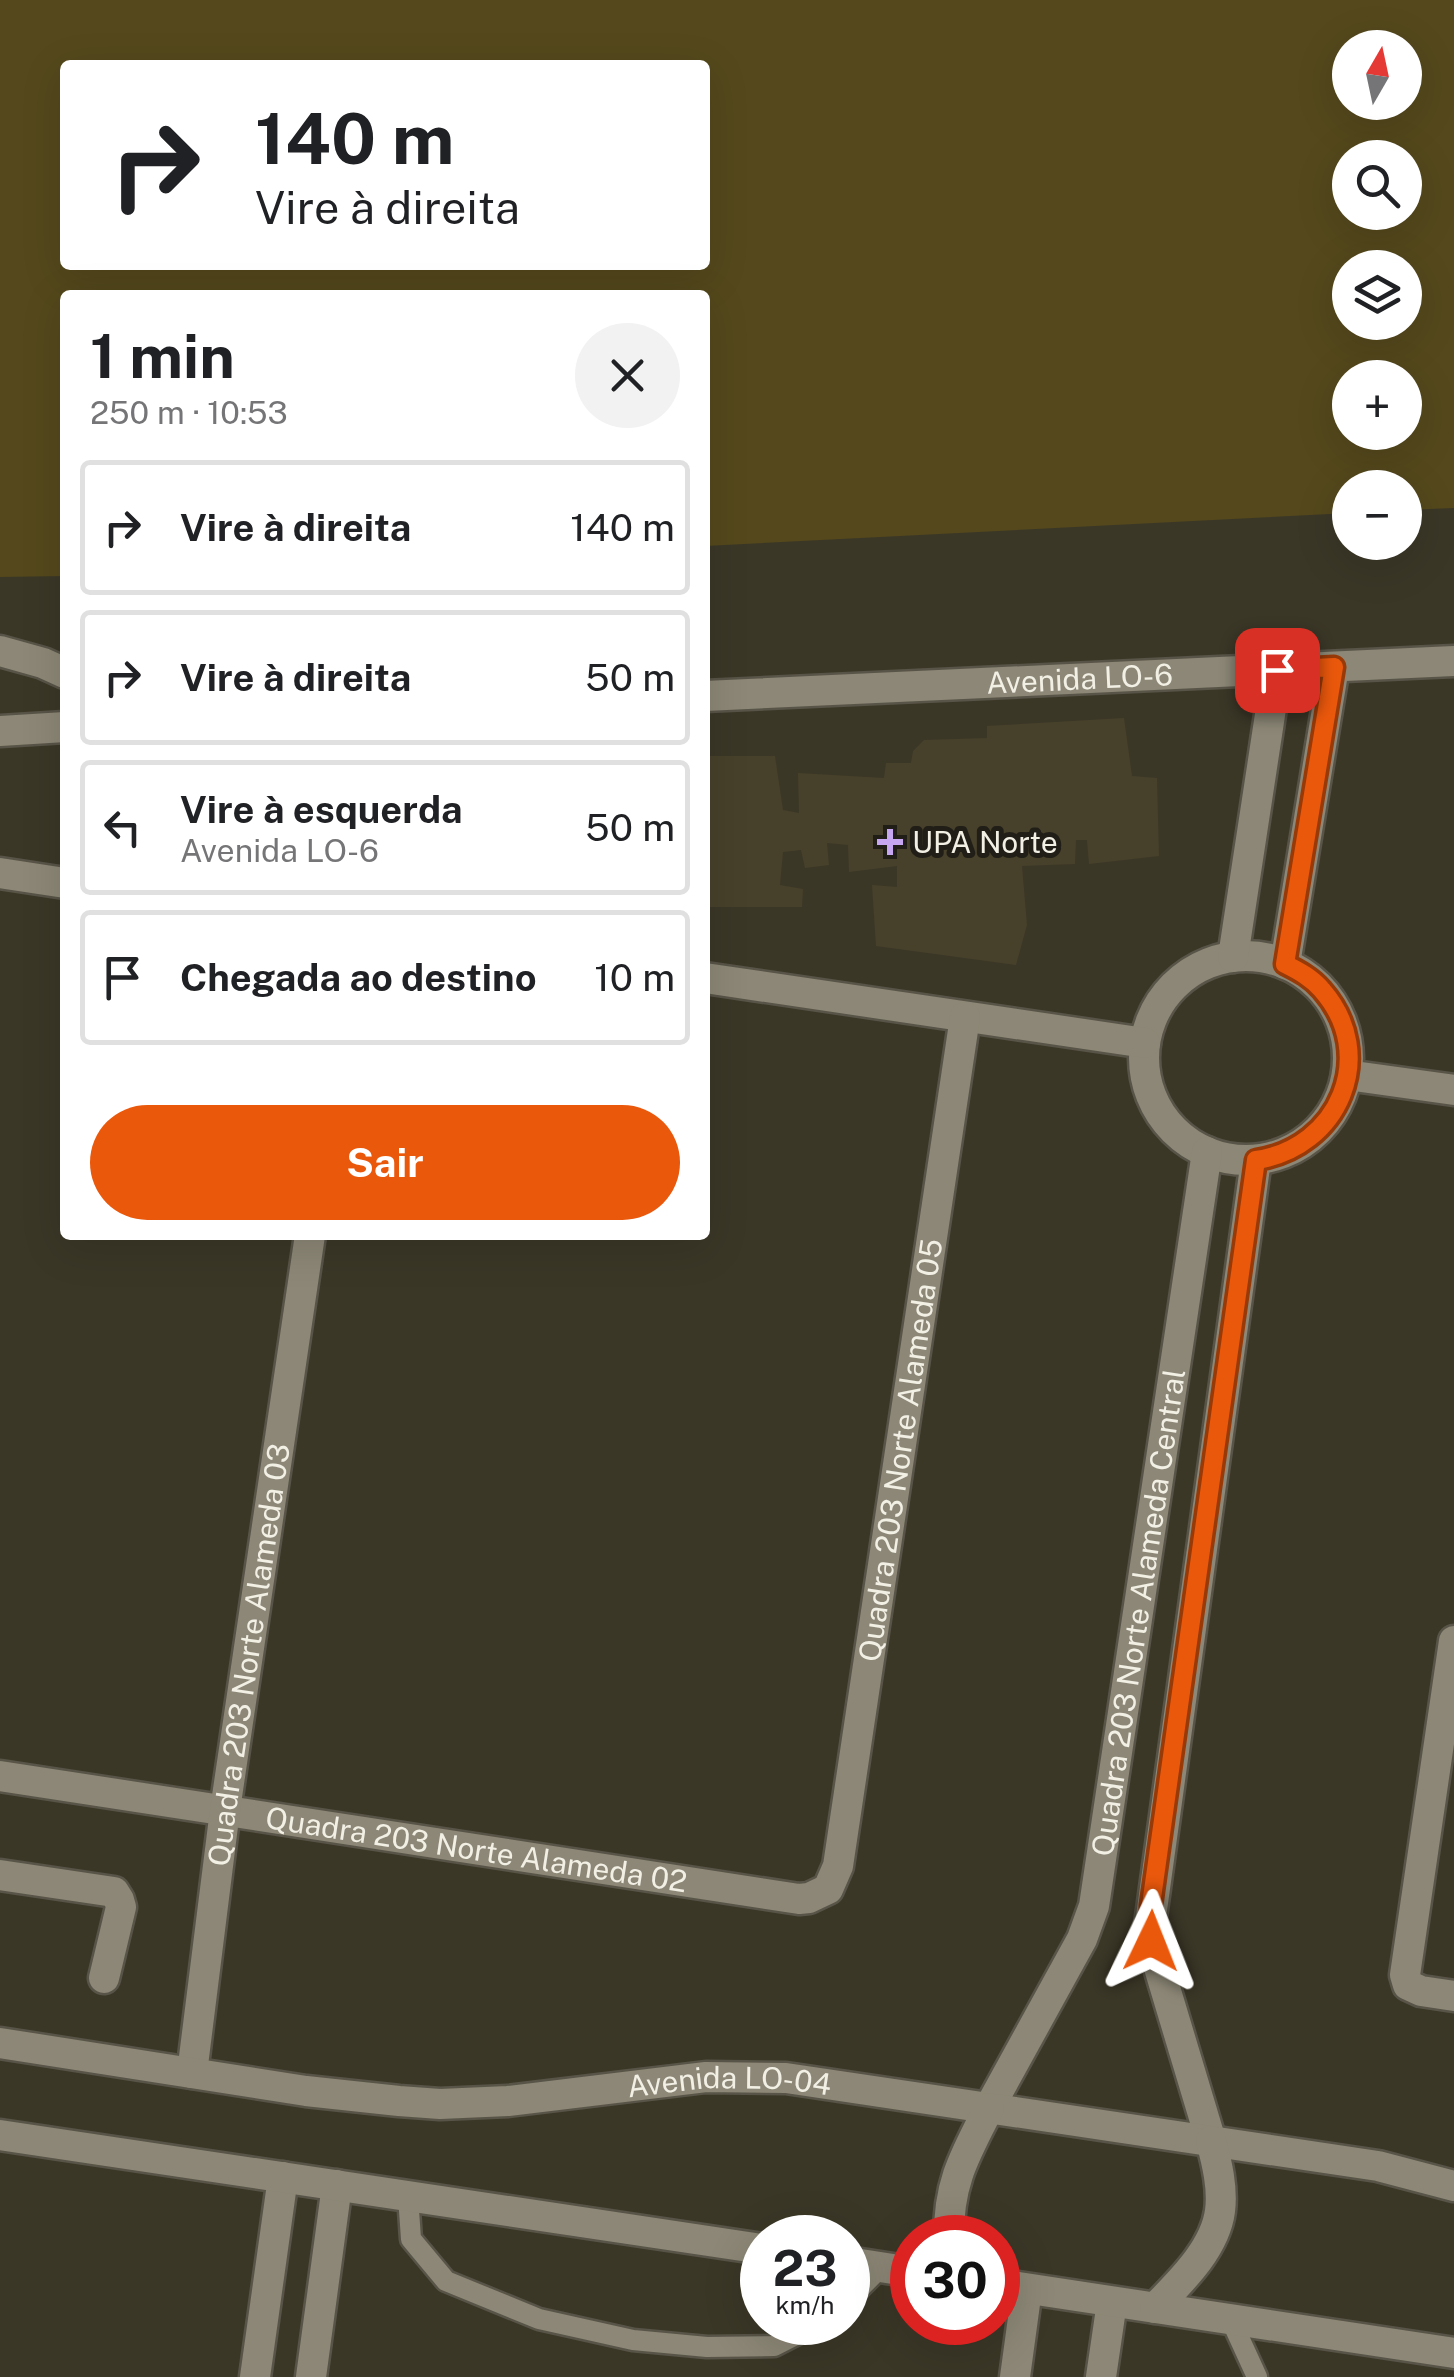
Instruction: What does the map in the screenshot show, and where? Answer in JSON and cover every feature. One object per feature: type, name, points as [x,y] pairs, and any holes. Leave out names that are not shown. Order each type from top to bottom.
[{"type":"street","points":[[0,651],[44,662],[60,670]]},
{"type":"street","name":"Avenida LO-6","points":[[710,696],[1454,661]]},
{"type":"street","points":[[1285,964],[1334,667]]},
{"type":"street","points":[[1233,957],[1277,670]]},
{"type":"street","points":[[0,731],[60,728]]},
{"type":"street","points":[[0,873],[60,882]]},
{"type":"street","points":[[1233,957],[1258,957],[1285,964],[1316,983],[1338,1012],[1349,1056],[1339,1101],[1318,1131],[1289,1151],[1256,1160],[1223,1158],[1178,1134],[1157,1108],[1146,1077],[1145,1043],[1151,1019],[1163,997],[1196,969],[1233,957]]},
{"type":"street","points":[[710,979],[1145,1043]]},
{"type":"street","name":"Quadra 203 Norte Alameda 05","points":[[832,1884],[838,1866],[965,1017]]},
{"type":"street","points":[[1347,1075],[1454,1090]]},
{"type":"street","name":"Quadra 203 Norte Alameda Central","points":[[950,2215],[956,2176],[1082,1939],[1094,1906],[1207,1152]]},
{"type":"street","name":"Quadra 203 Norte Alameda Central","points":[[1155,2308],[1200,2256],[1220,2213],[1218,2167],[1151,1941],[1150,1924],[1256,1160]]},
{"type":"street","name":"Quadra 203 Norte Alameda 03","points":[[192,2073],[225,1810],[309,1240]]},
{"type":"street","points":[[1454,1641],[1406,1969],[1408,1985],[1421,1992],[1454,1996]]},
{"type":"street","name":"Quadra 203 Norte Alameda 02","points":[[0,1776],[799,1899],[817,1895],[832,1884]]},
{"type":"street","points":[[0,1875],[114,1892],[121,1907],[104,1978]]},
{"type":"street","name":"Avenida LO-04","points":[[0,2044],[320,2092],[440,2104],[508,2101],[706,2077],[786,2078],[1378,2166],[1454,2186]]},
{"type":"street","points":[[0,2135],[740,2246]]},
{"type":"street","points":[[255,2377],[283,2177]]},
{"type":"street","points":[[311,2377],[337,2185]]},
{"type":"street","points":[[870,2265],[890,2268]]},
{"type":"street","points":[[1020,2288],[1454,2354]]},
{"type":"street","points":[[1101,2377],[1112,2302]]},
{"type":"street","points":[[1014,2345],[1015,2377]]},
{"type":"lane","points":[[408,2196],[411,2239],[446,2281],[540,2319],[633,2340],[707,2347],[776,2345]]},
{"type":"lane","points":[[870,2279],[882,2267]]},
{"type":"lane","points":[[1232,2320],[1257,2377]]},
{"type":"shaded area","points":[[0,0],[1454,0],[1454,508],[1422,509],[1422,470],[1332,470],[1332,514],[710,546],[710,290],[60,290],[60,576],[0,577]]},
{"type":"shaded area","name":"UPA Norte","points":[[1124,718],[1132,776],[1157,778],[1159,856],[1089,864],[1087,840],[1076,840],[1075,864],[1022,866],[1027,925],[1016,965],[876,946],[872,885],[897,887],[897,866],[849,872],[848,845],[827,843],[829,865],[805,868],[801,850],[783,852],[780,885],[803,889],[802,907],[710,907],[710,756],[775,756],[783,810],[799,813],[798,773],[884,778],[886,763],[911,763],[913,751],[924,740],[987,738],[987,726]]},
{"type":"place","name":"UPA Norte","points":[[890,842]]},
{"type":"route","points":[[1151,1941],[1151,1905],[1256,1160],[1289,1151],[1318,1131],[1339,1101],[1349,1056],[1338,1012],[1328,997],[1316,983],[1285,964],[1334,667],[1277,670]]}]
